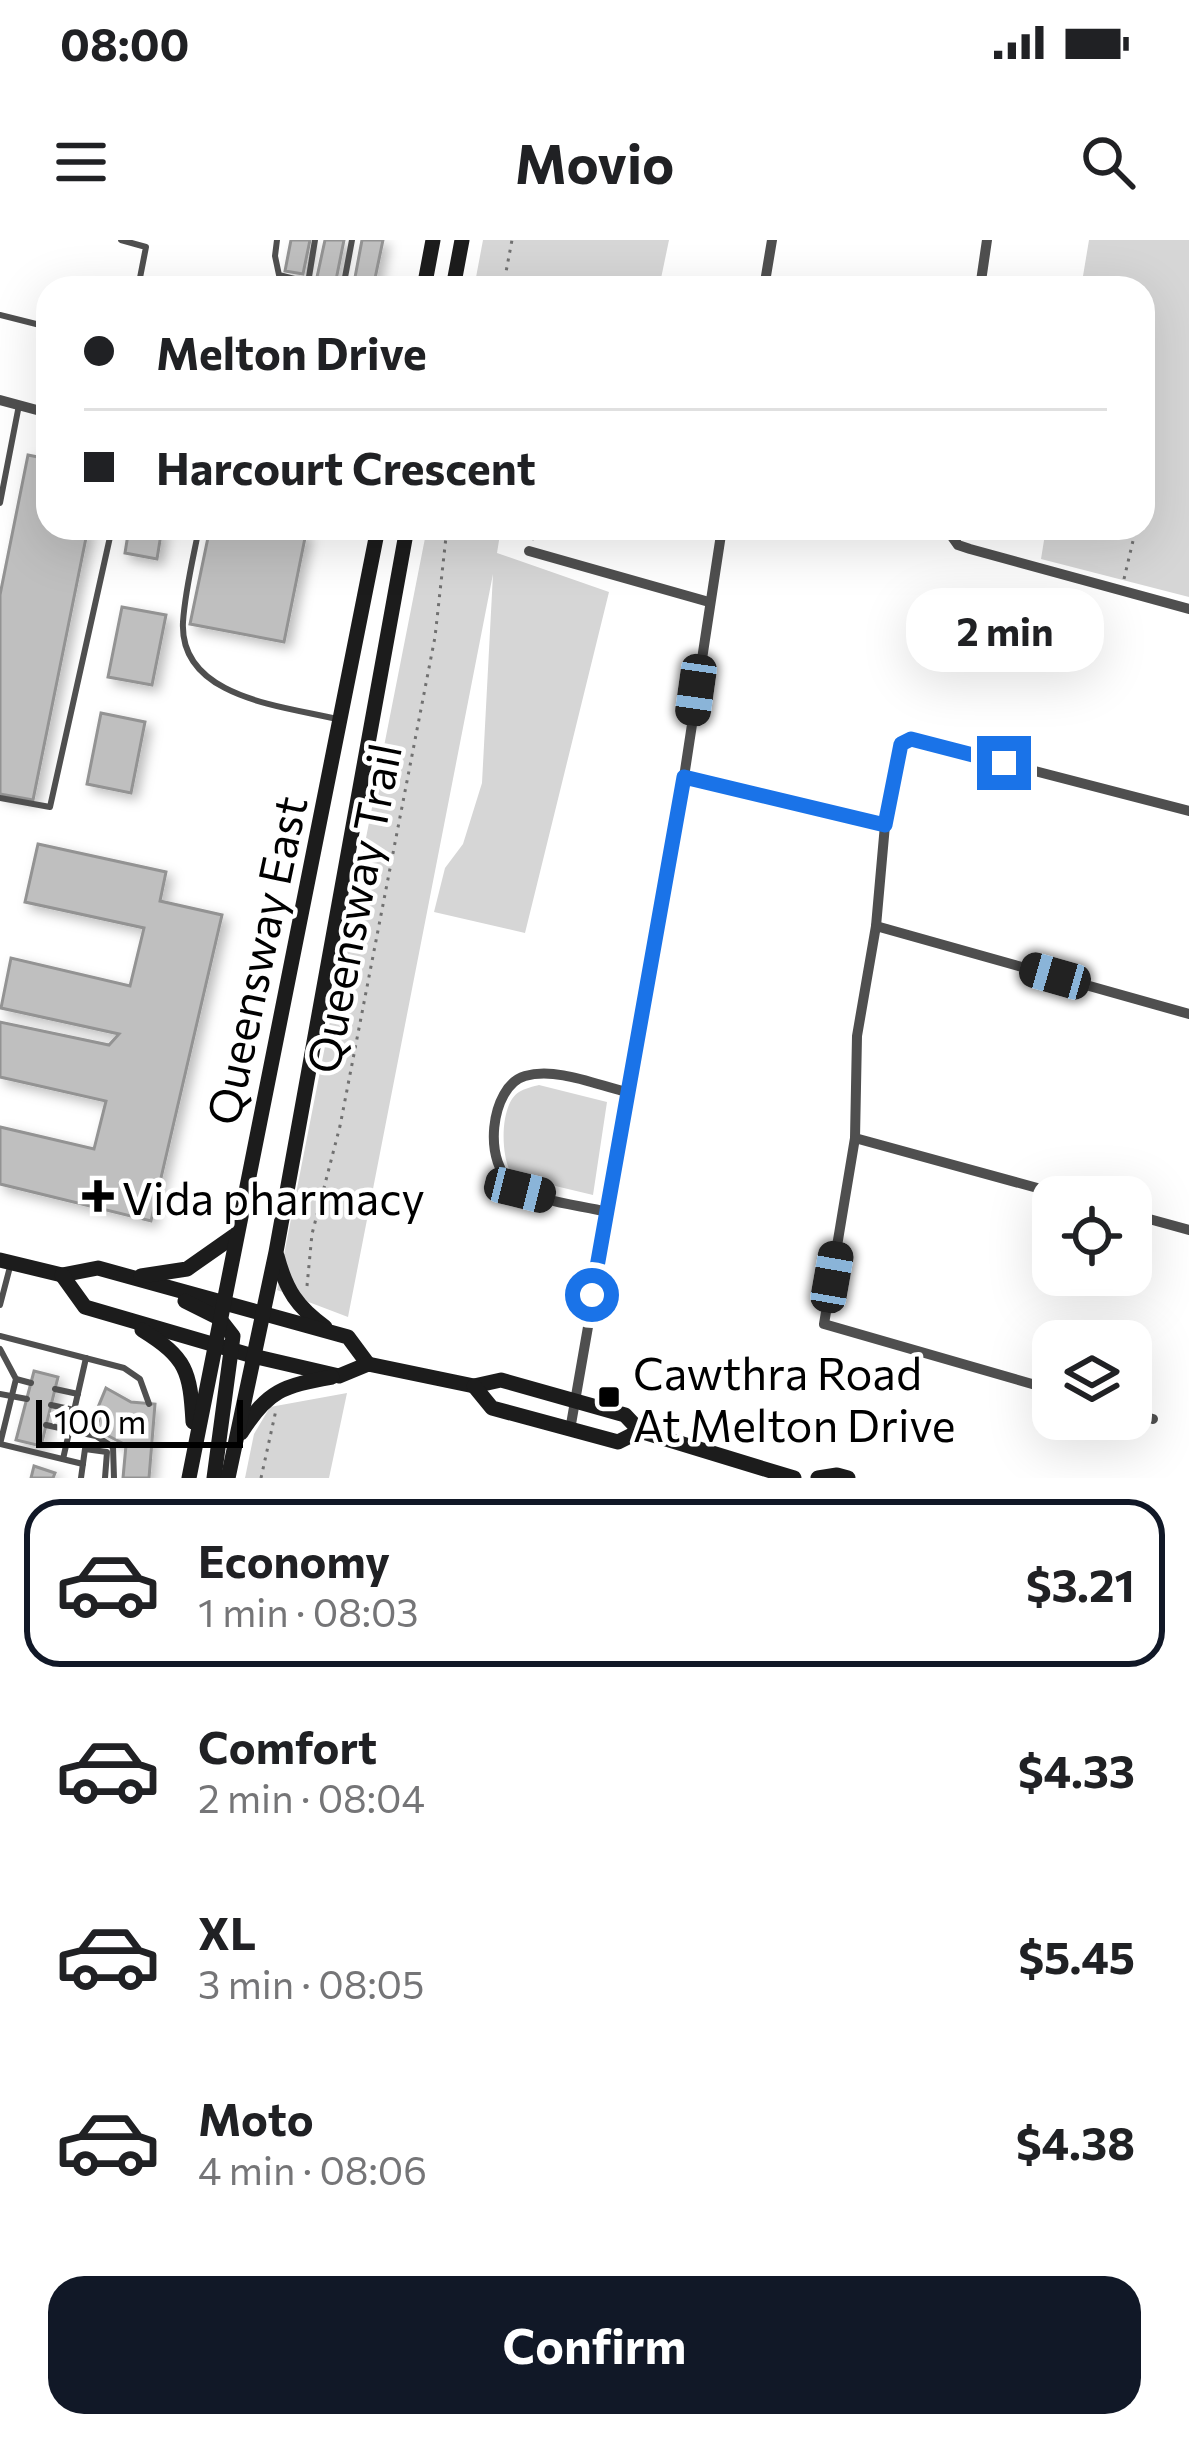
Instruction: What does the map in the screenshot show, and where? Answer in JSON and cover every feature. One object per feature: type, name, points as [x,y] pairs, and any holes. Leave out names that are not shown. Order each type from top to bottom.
[{"type":"main road","points":[[426,276],[433,240]]},
{"type":"main road","points":[[455,276],[462,240]]},
{"type":"main road","name":"Queensway East","points":[[189,1478],[376,540]]},
{"type":"main road","name":"Queensway East","points":[[228,1478],[276,1252],[405,540]]},
{"type":"main road","points":[[128,1276],[168,1275],[187,1269],[234,1236]]},
{"type":"main road","points":[[276,1252],[286,1289],[296,1304],[333,1333]]},
{"type":"main road","points":[[6,1262],[62,1275],[98,1268],[220,1311],[262,1314],[333,1333],[347,1337],[368,1364]]},
{"type":"main road","points":[[62,1275],[86,1306],[214,1346],[339,1376]]},
{"type":"main road","points":[[214,1478],[234,1351],[233,1336],[220,1311]]},
{"type":"main road","points":[[124,1319],[181,1357],[191,1392],[194,1451]]},
{"type":"main road","points":[[236,1441],[259,1405],[278,1390],[368,1364],[474,1386],[501,1380],[575,1399],[626,1415],[640,1431],[794,1478]]},
{"type":"main road","points":[[474,1386],[492,1408],[571,1430],[619,1442],[640,1431]]},
{"type":"main road","points":[[818,1478],[848,1478]]},
{"type":"street","points":[[766,276],[772,240]]},
{"type":"street","points":[[982,276],[987,240]]},
{"type":"street","points":[[0,400],[36,410]]},
{"type":"street","points":[[571,1430],[684,777],[720,540]]},
{"type":"street","points":[[958,540],[970,549],[1189,609]]},
{"type":"street","points":[[530,550],[709,602]]},
{"type":"street","points":[[1032,1384],[824,1324],[855,1138],[856,1036],[901,744],[911,739],[1189,812]]},
{"type":"street","points":[[684,777],[885,825]]},
{"type":"street","points":[[876,926],[1189,1014]]},
{"type":"street","points":[[607,1212],[520,1190],[499,1171],[493,1149],[502,1098],[507,1087],[524,1076],[554,1075],[627,1092]]},
{"type":"street","points":[[855,1138],[1032,1187]]},
{"type":"street","points":[[1152,1220],[1189,1230]]},
{"type":"lane","points":[[121,240],[146,247],[140,276]]},
{"type":"lane","points":[[278,240],[274,256],[283,276]]},
{"type":"lane","points":[[309,276],[315,240]]},
{"type":"lane","points":[[345,276],[352,240]]},
{"type":"lane","points":[[0,315],[36,324]]},
{"type":"lane","points":[[0,503],[19,405]]},
{"type":"lane","points":[[0,797],[50,807],[109,540]]},
{"type":"lane","points":[[197,540],[182,628],[199,673],[235,694],[340,720]]},
{"type":"lane","points":[[0,1305],[6,1262]]},
{"type":"lane","points":[[0,1336],[124,1368],[140,1378],[149,1404]]},
{"type":"lane","points":[[0,1348],[16,1379],[0,1444],[83,1464]]},
{"type":"lane","points":[[62,1459],[86,1358]]},
{"type":"lane","points":[[16,1379],[31,1383]]},
{"type":"lane","points":[[55,1389],[78,1394]]},
{"type":"lane","points":[[0,1394],[27,1400]]},
{"type":"lane","points":[[51,1405],[74,1410]]},
{"type":"lane","points":[[7,1417],[22,1420]]},
{"type":"lane","points":[[46,1425],[96,1436],[113,1448],[110,1478]]},
{"type":"lane","points":[[81,1478],[86,1449],[107,1452],[110,1478]]},
{"type":"path","points":[[505,276],[512,240]]},
{"type":"path","name":"Queensway Trail","points":[[300,1292],[308,1285],[312,1234],[345,1103],[431,661],[446,540]]},
{"type":"path","points":[[530,550],[532,540]]},
{"type":"path","points":[[1121,590],[1133,540]]},
{"type":"path","points":[[261,1478],[275,1426],[274,1403]]},
{"type":"shaded area","points":[[483,240],[669,240],[662,276],[476,276]]},
{"type":"shaded area","points":[[1089,240],[1189,240],[1189,597],[1041,559],[1044,540],[1155,540],[1155,276],[1083,276]]},
{"type":"shaded area","points":[[425,540],[499,540],[497,553],[609,592],[525,933],[434,912],[445,868],[463,844],[482,783],[493,574],[348,1317],[277,1290]]},
{"type":"shaded area","points":[[539,1085],[607,1102],[593,1195],[522,1178],[509,1169],[504,1140],[508,1107],[519,1092]]},
{"type":"shaded area","points":[[347,1393],[329,1478],[245,1478],[254,1434],[270,1407]]},
{"type":"building","points":[[291,240],[310,240],[303,274],[285,271]]},
{"type":"building","points":[[325,240],[344,240],[337,276],[317,276]]},
{"type":"building","points":[[362,240],[383,240],[376,276],[355,276]]},
{"type":"building","points":[[28,455],[36,457],[36,540],[86,540],[33,800],[0,794],[0,595]]},
{"type":"building","points":[[127,540],[160,540],[157,559],[125,553]]},
{"type":"building","points":[[208,540],[305,540],[284,642],[190,624]]},
{"type":"building","points":[[122,607],[166,615],[152,685],[108,677]]},
{"type":"building","points":[[101,713],[145,722],[131,793],[87,784]]},
{"type":"building","points":[[38,844],[166,872],[160,901],[222,915],[151,1221],[0,1184],[0,1127],[94,1149],[106,1101],[0,1077],[0,1022],[109,1045],[119,1034],[1,1008],[11,958],[130,986],[144,928],[25,902]]},
{"type":"building","points":[[34,1371],[58,1377],[41,1446],[16,1440]]},
{"type":"building","points":[[106,1388],[131,1402],[155,1404],[149,1478],[123,1478],[126,1445],[95,1429],[99,1419],[94,1417]]},
{"type":"building","points":[[34,1466],[55,1473],[53,1478],[31,1478]]},
{"type":"place","name":"Vida pharmacy","points":[[98,1196]]},
{"type":"place","name":"Cawthra Road At Melton Drive","points":[[609,1397]]},
{"type":"route","points":[[592,1295],[684,777],[885,825],[901,744],[911,739],[1004,763]]}]
